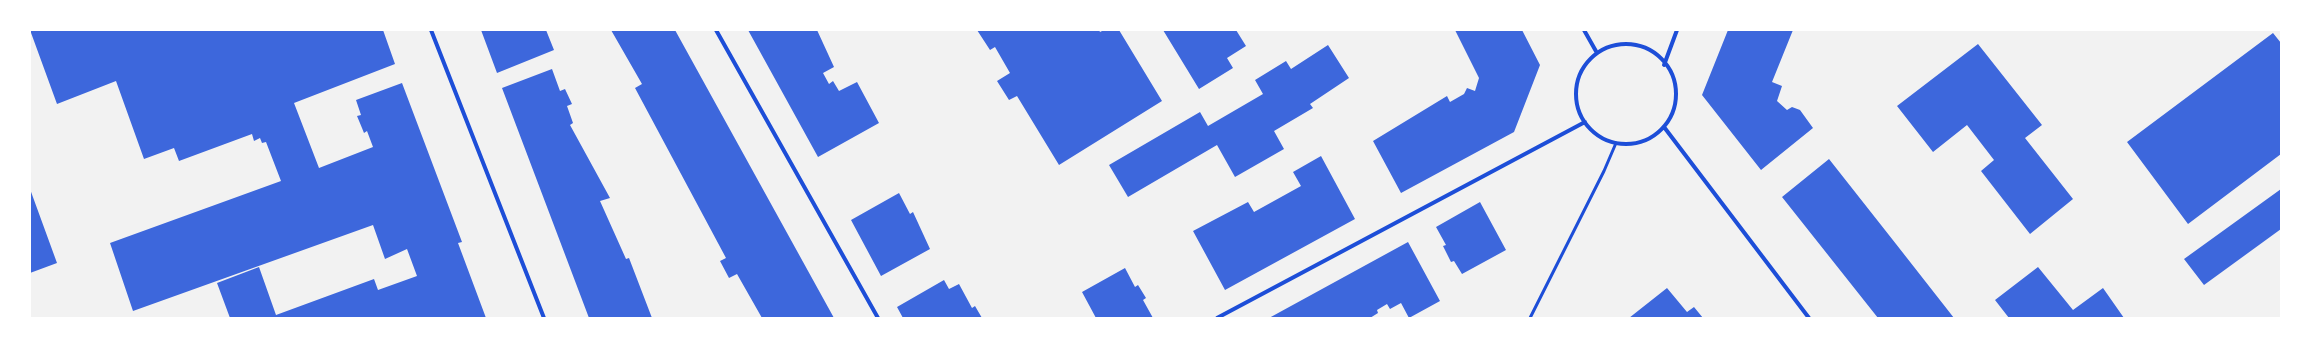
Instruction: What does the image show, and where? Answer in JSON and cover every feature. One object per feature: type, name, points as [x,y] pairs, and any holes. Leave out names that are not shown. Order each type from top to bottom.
[{"type":"street","points":[[431,30],[544,318]]},
{"type":"street","points":[[716,30],[878,318]]},
{"type":"street","points":[[1584,30],[1597,53]]},
{"type":"street","points":[[1664,65],[1677,30]]},
{"type":"street","points":[[1615,44],[1642,45],[1659,56],[1664,65],[1675,85],[1673,111],[1664,127],[1653,136],[1637,143],[1616,143],[1598,136],[1585,122],[1578,107],[1576,88],[1586,64],[1597,53],[1615,44]]},
{"type":"street","points":[[1217,318],[1585,122]]},
{"type":"street","points":[[1664,127],[1809,318]]},
{"type":"lane","points":[[1530,318],[1604,171],[1616,143]]},
{"type":"building","points":[[30,30],[383,30],[395,64],[294,103],[319,168],[373,147],[367,131],[364,133],[357,116],[361,115],[356,100],[402,83],[462,242],[458,243],[486,318],[230,318],[217,283],[259,267],[276,315],[374,279],[378,290],[417,276],[407,249],[385,259],[373,225],[133,311],[110,243],[281,181],[266,142],[262,143],[260,138],[254,141],[252,134],[179,161],[174,148],[144,159],[116,81],[57,104]]},
{"type":"building","points":[[481,30],[546,30],[554,50],[497,73]]},
{"type":"building","points":[[611,30],[675,30],[834,318],[762,318],[737,274],[729,278],[720,261],[726,258],[635,88],[642,84]]},
{"type":"building","points":[[748,30],[817,30],[834,67],[823,73],[829,84],[833,81],[839,91],[857,82],[879,123],[818,157]]},
{"type":"building","points":[[977,30],[1099,30],[1100,32],[1104,30],[1119,30],[1162,101],[1059,165],[1017,96],[1009,100],[997,81],[1010,73],[995,47],[990,50]]},
{"type":"building","points":[[1163,30],[1236,30],[1246,46],[1227,58],[1233,68],[1199,89]]},
{"type":"building","points":[[1455,30],[1522,30],[1540,65],[1514,132],[1401,193],[1373,141],[1447,96],[1450,102],[1464,94],[1467,88],[1475,91],[1479,78]]},
{"type":"building","points":[[1728,30],[1793,30],[1772,82],[1782,86],[1777,101],[1787,110],[1792,107],[1800,110],[1813,128],[1761,170],[1702,95]]},
{"type":"building","points":[[2273,33],[2281,43],[2281,154],[2188,224],[2127,142]]},
{"type":"building","points":[[1978,44],[2042,125],[2025,138],[2073,199],[2030,234],[1981,171],[1994,160],[1967,125],[1933,152],[1897,106]]},
{"type":"building","points":[[1328,45],[1349,78],[1310,104],[1313,108],[1274,131],[1284,149],[1235,177],[1217,145],[1128,197],[1109,165],[1200,112],[1208,126],[1263,94],[1255,80],[1286,61],[1291,69]]},
{"type":"building","points":[[552,69],[560,91],[565,89],[572,104],[567,106],[573,123],[570,125],[610,198],[600,201],[626,259],[629,258],[652,318],[589,318],[502,88]]},
{"type":"building","points":[[1321,156],[1355,219],[1225,290],[1193,231],[1248,202],[1254,212],[1301,186],[1293,172]]},
{"type":"building","points":[[1829,159],[1954,318],[1878,318],[1782,197]]},
{"type":"building","points":[[30,189],[57,263],[30,273]]},
{"type":"building","points":[[2281,189],[2281,229],[2204,285],[2184,259]]},
{"type":"building","points":[[899,193],[910,214],[913,212],[930,249],[881,276],[851,220]]},
{"type":"building","points":[[1480,202],[1506,250],[1462,274],[1454,261],[1451,262],[1443,246],[1446,245],[1436,227]]},
{"type":"building","points":[[1408,242],[1440,301],[1409,318],[1401,303],[1390,309],[1387,304],[1377,310],[1378,313],[1370,318],[1269,318]]},
{"type":"building","points":[[2038,267],[2073,310],[2103,288],[2124,318],[2009,318],[1995,300]]},
{"type":"building","points":[[1125,268],[1135,287],[1138,285],[1146,298],[1143,300],[1153,318],[1096,318],[1082,292]]},
{"type":"building","points":[[944,280],[949,289],[959,284],[972,308],[975,306],[982,318],[903,318],[897,307]]},
{"type":"building","points":[[1667,288],[1687,312],[1694,307],[1703,318],[1629,318]]}]
